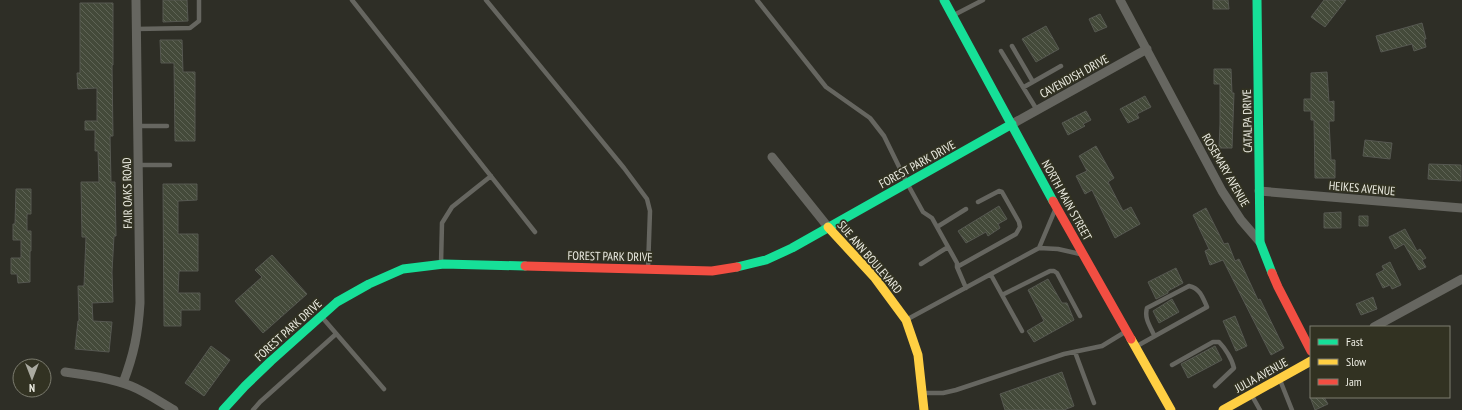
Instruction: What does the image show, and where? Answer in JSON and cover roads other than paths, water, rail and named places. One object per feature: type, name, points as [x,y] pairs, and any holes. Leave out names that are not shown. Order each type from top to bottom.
[{"type":"street","name":"FAIR OAKS ROAD","points":[[123,383],[134,350],[140,311],[136,0]]},
{"type":"street","name":"NORTH MAIN STREET","points":[[944,0],[1056,207],[1171,410]]},
{"type":"street","name":"ROSEMARY AVENUE","points":[[1120,0],[1222,191],[1241,220],[1260,242],[1278,287],[1310,350]]},
{"type":"street","points":[[1257,0],[1262,0]]},
{"type":"street","name":"CATALPA DRIVE","points":[[1257,0],[1260,242]]},
{"type":"street","name":"CAVENDISH DRIVE","points":[[1012,124],[1147,49]]},
{"type":"street","name":"FOREST PARK DRIVE","points":[[223,410],[271,361],[337,302],[369,284],[403,269],[441,264],[712,271],[766,260],[792,248],[1012,124]]},
{"type":"street","name":"SUE ANN BOULEVARD","points":[[772,157],[828,227],[875,278],[906,320],[918,355],[924,410]]},
{"type":"street","name":"HEIKES AVENUE","points":[[1259,191],[1462,208]]},
{"type":"street","points":[[1376,326],[1462,279]]},
{"type":"street","name":"JULIA AVENUE","points":[[1223,410],[1310,361]]},
{"type":"street","points":[[65,372],[123,383],[144,392],[174,410]]},
{"type":"lane","points":[[136,29],[190,28],[199,22],[199,0]]},
{"type":"lane","points":[[352,0],[535,232]]},
{"type":"lane","points":[[486,0],[624,168],[647,199],[650,211],[648,269]]},
{"type":"lane","points":[[757,0],[826,87],[870,118],[884,136],[923,212],[932,218],[957,262],[957,268],[966,288]]},
{"type":"lane","points":[[953,16],[983,0]]},
{"type":"lane","points":[[1012,46],[1033,82]]},
{"type":"lane","points":[[1001,51],[1037,110]]},
{"type":"lane","points":[[1024,87],[1061,66]]},
{"type":"lane","points":[[138,126],[168,126]]},
{"type":"lane","points":[[138,165],[170,165]]},
{"type":"lane","points":[[441,264],[442,224],[452,207],[491,176]]},
{"type":"lane","points":[[957,268],[1016,234],[1020,227],[1019,222],[1002,192],[999,191],[978,202]]},
{"type":"lane","points":[[1039,248],[1056,207]]},
{"type":"lane","points":[[937,227],[966,209]]},
{"type":"lane","points":[[921,264],[948,247]]},
{"type":"lane","points":[[906,320],[1039,248],[1058,249],[1085,256]]},
{"type":"lane","points":[[1002,295],[1050,271],[1054,271],[1057,273],[1080,316]]},
{"type":"lane","points":[[991,274],[1022,331]]},
{"type":"lane","points":[[1135,346],[1207,306],[1200,292],[1194,287],[1189,286],[1147,308],[1147,319],[1154,335]]},
{"type":"lane","points":[[321,316],[384,389]]},
{"type":"lane","points":[[922,393],[943,393],[956,390],[1064,354],[1102,346],[1127,331]]},
{"type":"lane","points":[[253,410],[336,334]]},
{"type":"lane","points":[[1172,365],[1213,342],[1219,342],[1223,346],[1234,368],[1215,386]]},
{"type":"lane","points":[[1075,352],[1094,403]]},
{"type":"lane","points":[[1279,378],[1292,410]]},
{"type":"lane","points":[[1251,394],[1260,410]]}]
